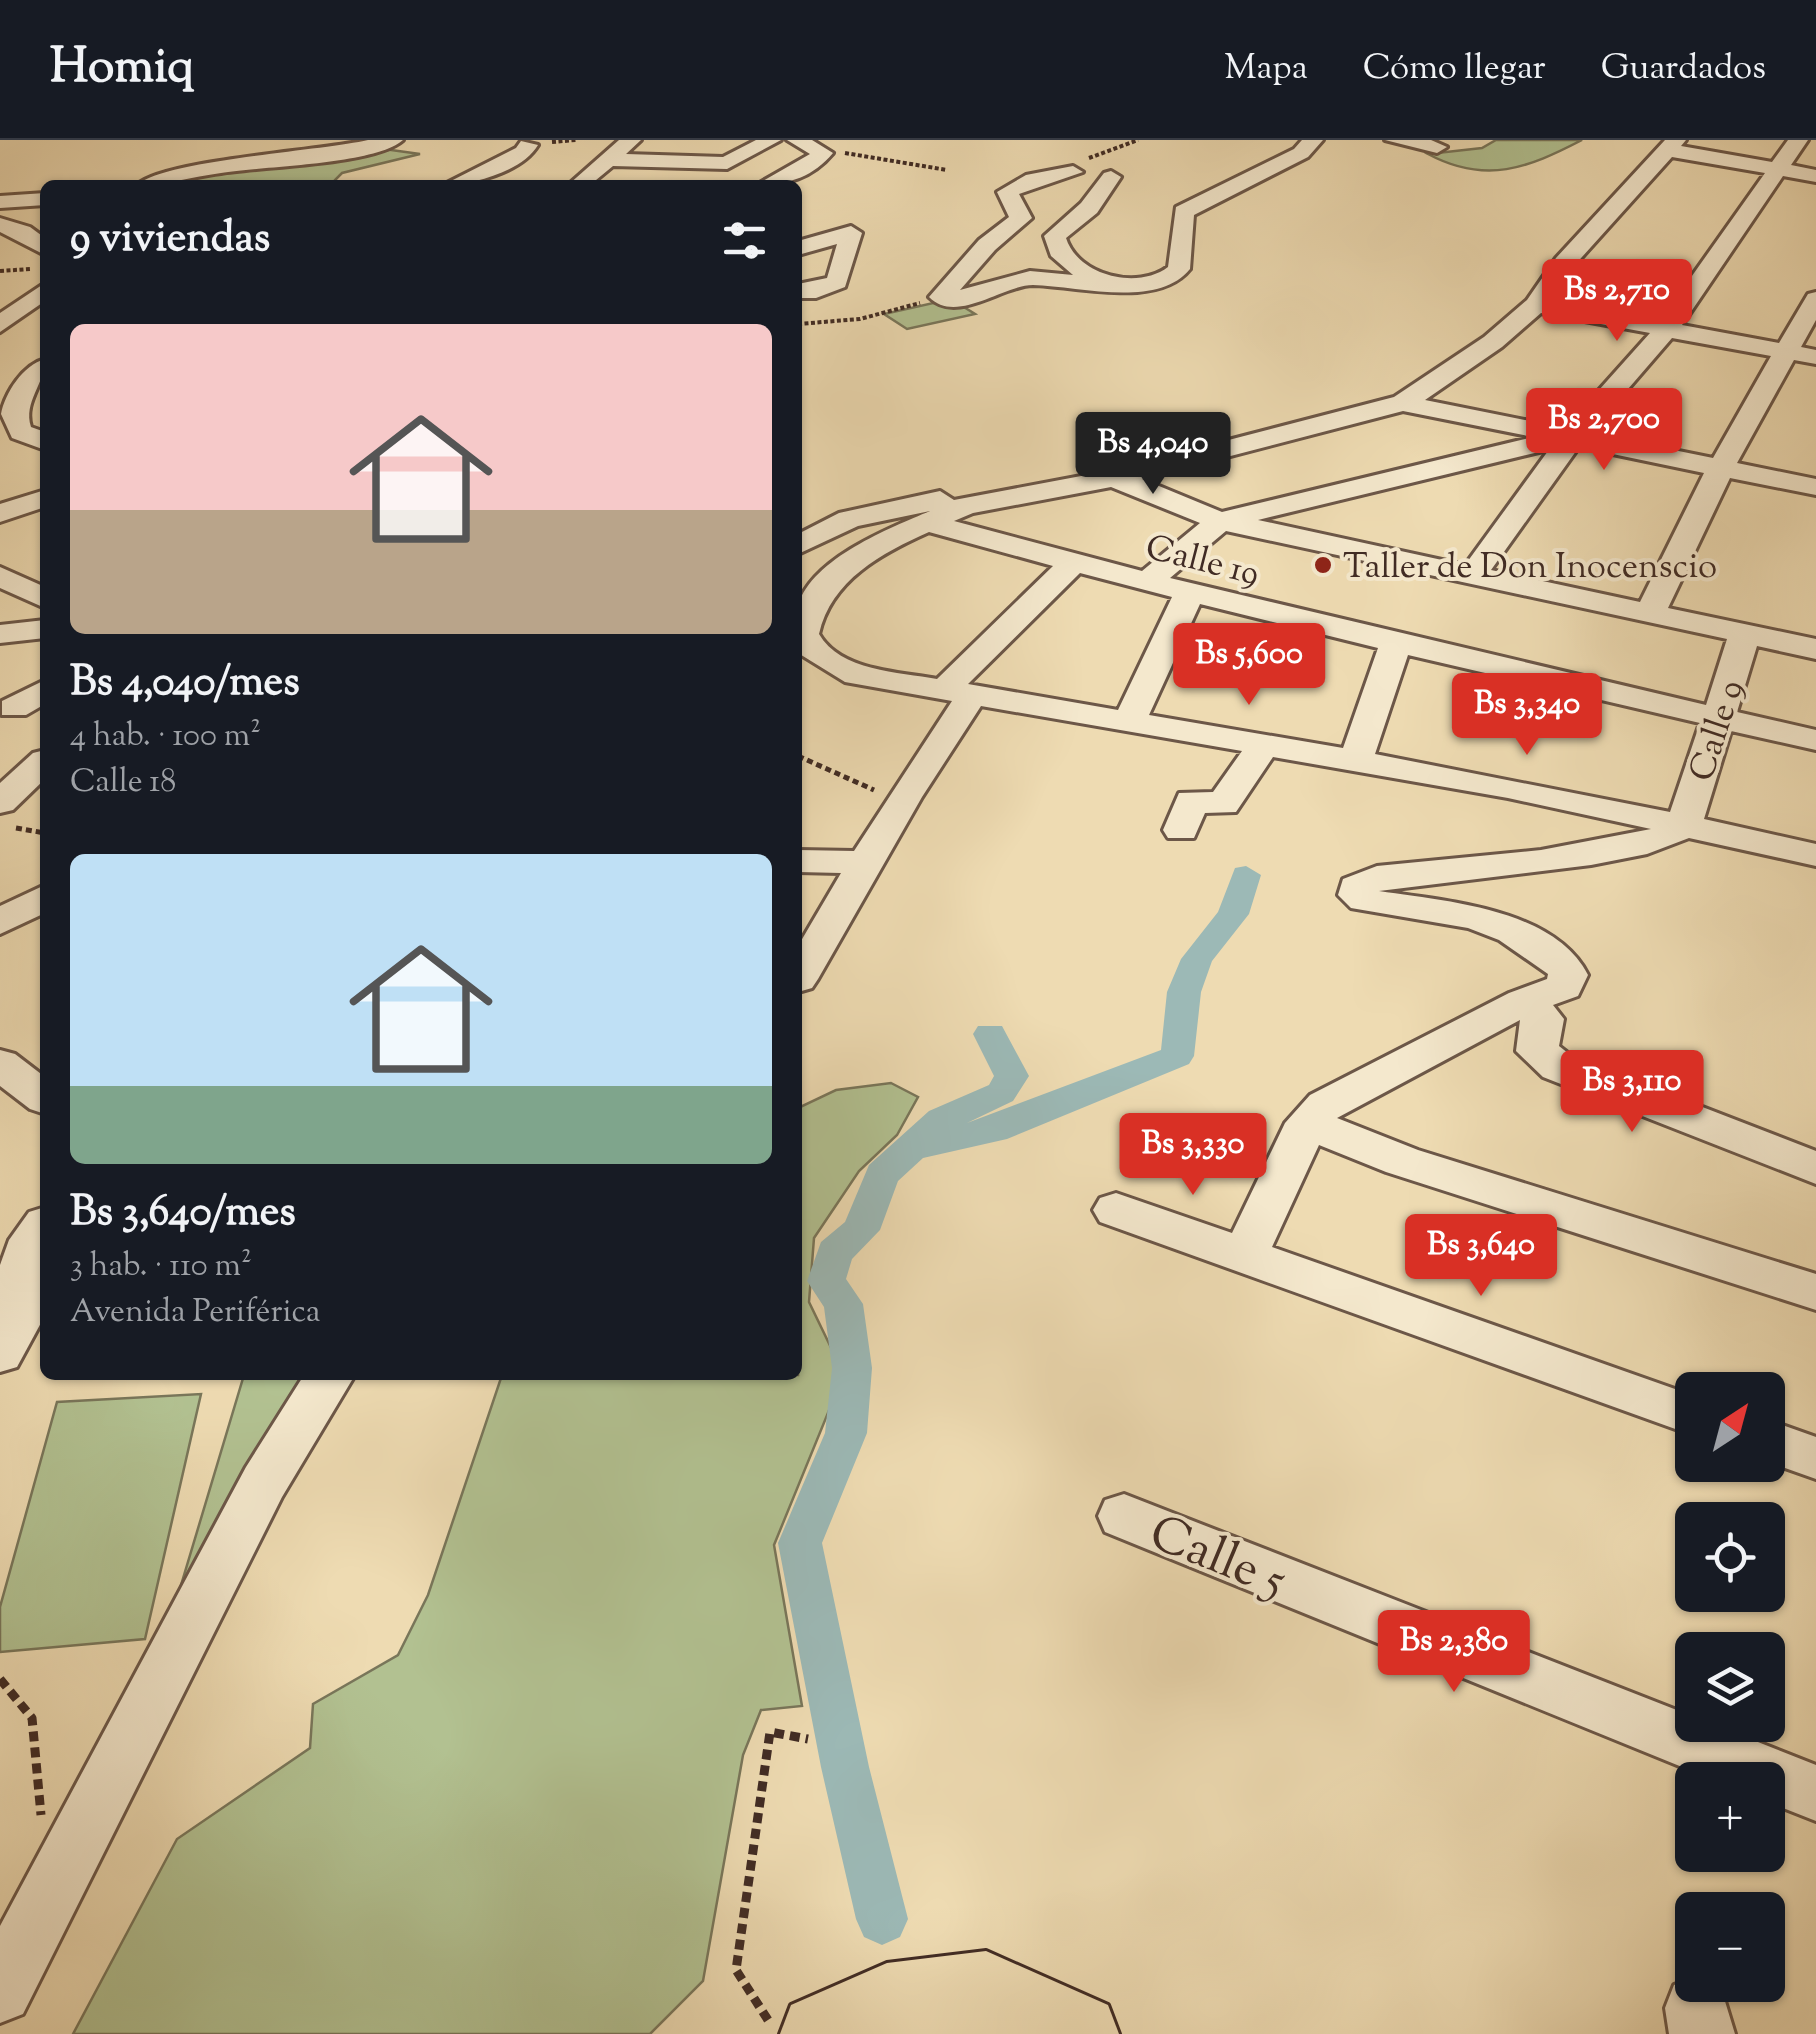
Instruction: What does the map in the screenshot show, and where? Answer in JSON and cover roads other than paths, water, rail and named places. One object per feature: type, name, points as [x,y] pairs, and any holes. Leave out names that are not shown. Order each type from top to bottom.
[{"type":"main road","points":[[820,2034],[887,2003],[986,1991],[1079,2034]]},
{"type":"street","points":[[167,180],[218,167],[330,155],[393,140]]},
{"type":"street","points":[[585,180],[631,140]]},
{"type":"street","points":[[612,160],[727,163],[770,140]]},
{"type":"street","points":[[784,180],[823,152],[798,140]]},
{"type":"street","points":[[1073,172],[1033,179],[1007,192],[1021,218],[987,246],[941,297],[974,297],[1001,284],[1030,278],[1116,286],[1156,284],[1176,274],[1184,212],[1192,204],[1300,154],[1312,140]]},
{"type":"street","points":[[1395,140],[1437,147]]},
{"type":"street","points":[[1472,576],[1570,441],[1666,330],[1773,170],[1798,140]]},
{"type":"street","points":[[463,180],[524,152],[534,143]]},
{"type":"street","points":[[802,629],[824,589],[852,562],[925,522],[964,506],[1114,478],[1403,403],[1536,306],[1564,263],[1672,145],[1773,170],[1816,176]]},
{"type":"street","points":[[1111,176],[1090,208],[1055,236],[1055,245],[1068,263],[1129,284]]},
{"type":"street","points":[[0,202],[40,199]]},
{"type":"street","points":[[0,225],[22,232],[40,245]]},
{"type":"street","points":[[802,247],[851,233],[837,282],[816,291],[802,290]]},
{"type":"street","points":[[0,325],[40,294]]},
{"type":"street","points":[[1650,614],[1721,467],[1783,351],[1816,299]]},
{"type":"street","points":[[1536,306],[1816,357]]},
{"type":"street","points":[[0,345],[40,329]]},
{"type":"street","points":[[40,372],[20,394],[14,420],[21,432],[40,440]]},
{"type":"street","points":[[1403,403],[1570,441],[1816,486]]},
{"type":"street","points":[[1146,583],[1220,521],[1543,444],[1570,441]]},
{"type":"street","points":[[1114,478],[1220,521],[1816,649]]},
{"type":"street","points":[[0,512],[40,500]]},
{"type":"street","points":[[802,543],[849,519],[898,505],[934,500],[964,506]]},
{"type":"street","name":"Calle 19","points":[[925,522],[1072,564],[1396,645],[1816,740]]},
{"type":"street","points":[[802,968],[904,797],[957,694],[1072,564]]},
{"type":"street","points":[[0,576],[40,596]]},
{"type":"street","points":[[1130,720],[1189,594]]},
{"type":"street","points":[[0,634],[40,630]]},
{"type":"street","name":"Calle 9","points":[[1684,825],[1745,634]]},
{"type":"street","points":[[802,637],[813,652],[835,667],[957,694],[1356,759],[1684,825],[1816,856]]},
{"type":"street","points":[[1356,759],[1396,645]]},
{"type":"street","points":[[1182,830],[1192,801],[1223,804],[1265,744]]},
{"type":"street","points":[[0,802],[40,765]]},
{"type":"street","points":[[1244,1257],[1308,1124],[1339,1095],[1523,1002],[1564,986],[1568,975],[1538,946],[1475,917],[1364,900],[1357,895],[1356,887],[1377,876],[1612,852],[1650,843],[1681,831],[1684,825]]},
{"type":"street","points":[[802,861],[867,862]]},
{"type":"street","points":[[0,922],[40,900]]},
{"type":"street","points":[[1523,1002],[1544,1019],[1537,1051],[1558,1067],[1816,1168]]},
{"type":"street","points":[[0,1064],[40,1096]]},
{"type":"street","points":[[1308,1124],[1402,1161],[1816,1292]]},
{"type":"street","points":[[1116,1210],[1675,1409]]},
{"type":"street","points":[[0,1353],[14,1329],[11,1256],[17,1242],[40,1227]]},
{"type":"street","points":[[0,1991],[264,1482],[327,1380]]},
{"type":"street","points":[[1785,1447],[1816,1458]]},
{"type":"street","name":"Calle 5","points":[[1124,1516],[1816,1793]]},
{"type":"waterway","points":[[918,1146],[994,1130],[1177,1056],[1184,992],[1197,959],[1233,914],[1246,875]]},
{"type":"waterway","points":[[882,1919],[845,1767],[800,1543],[846,1433],[852,1368],[843,1304],[826,1281],[835,1252],[861,1230],[882,1174],[942,1120],[1001,1093],[1012,1076],[990,1034]]},
{"type":"place","name":"Taller de Don Inocenscio","points":[[1323,565]]}]
